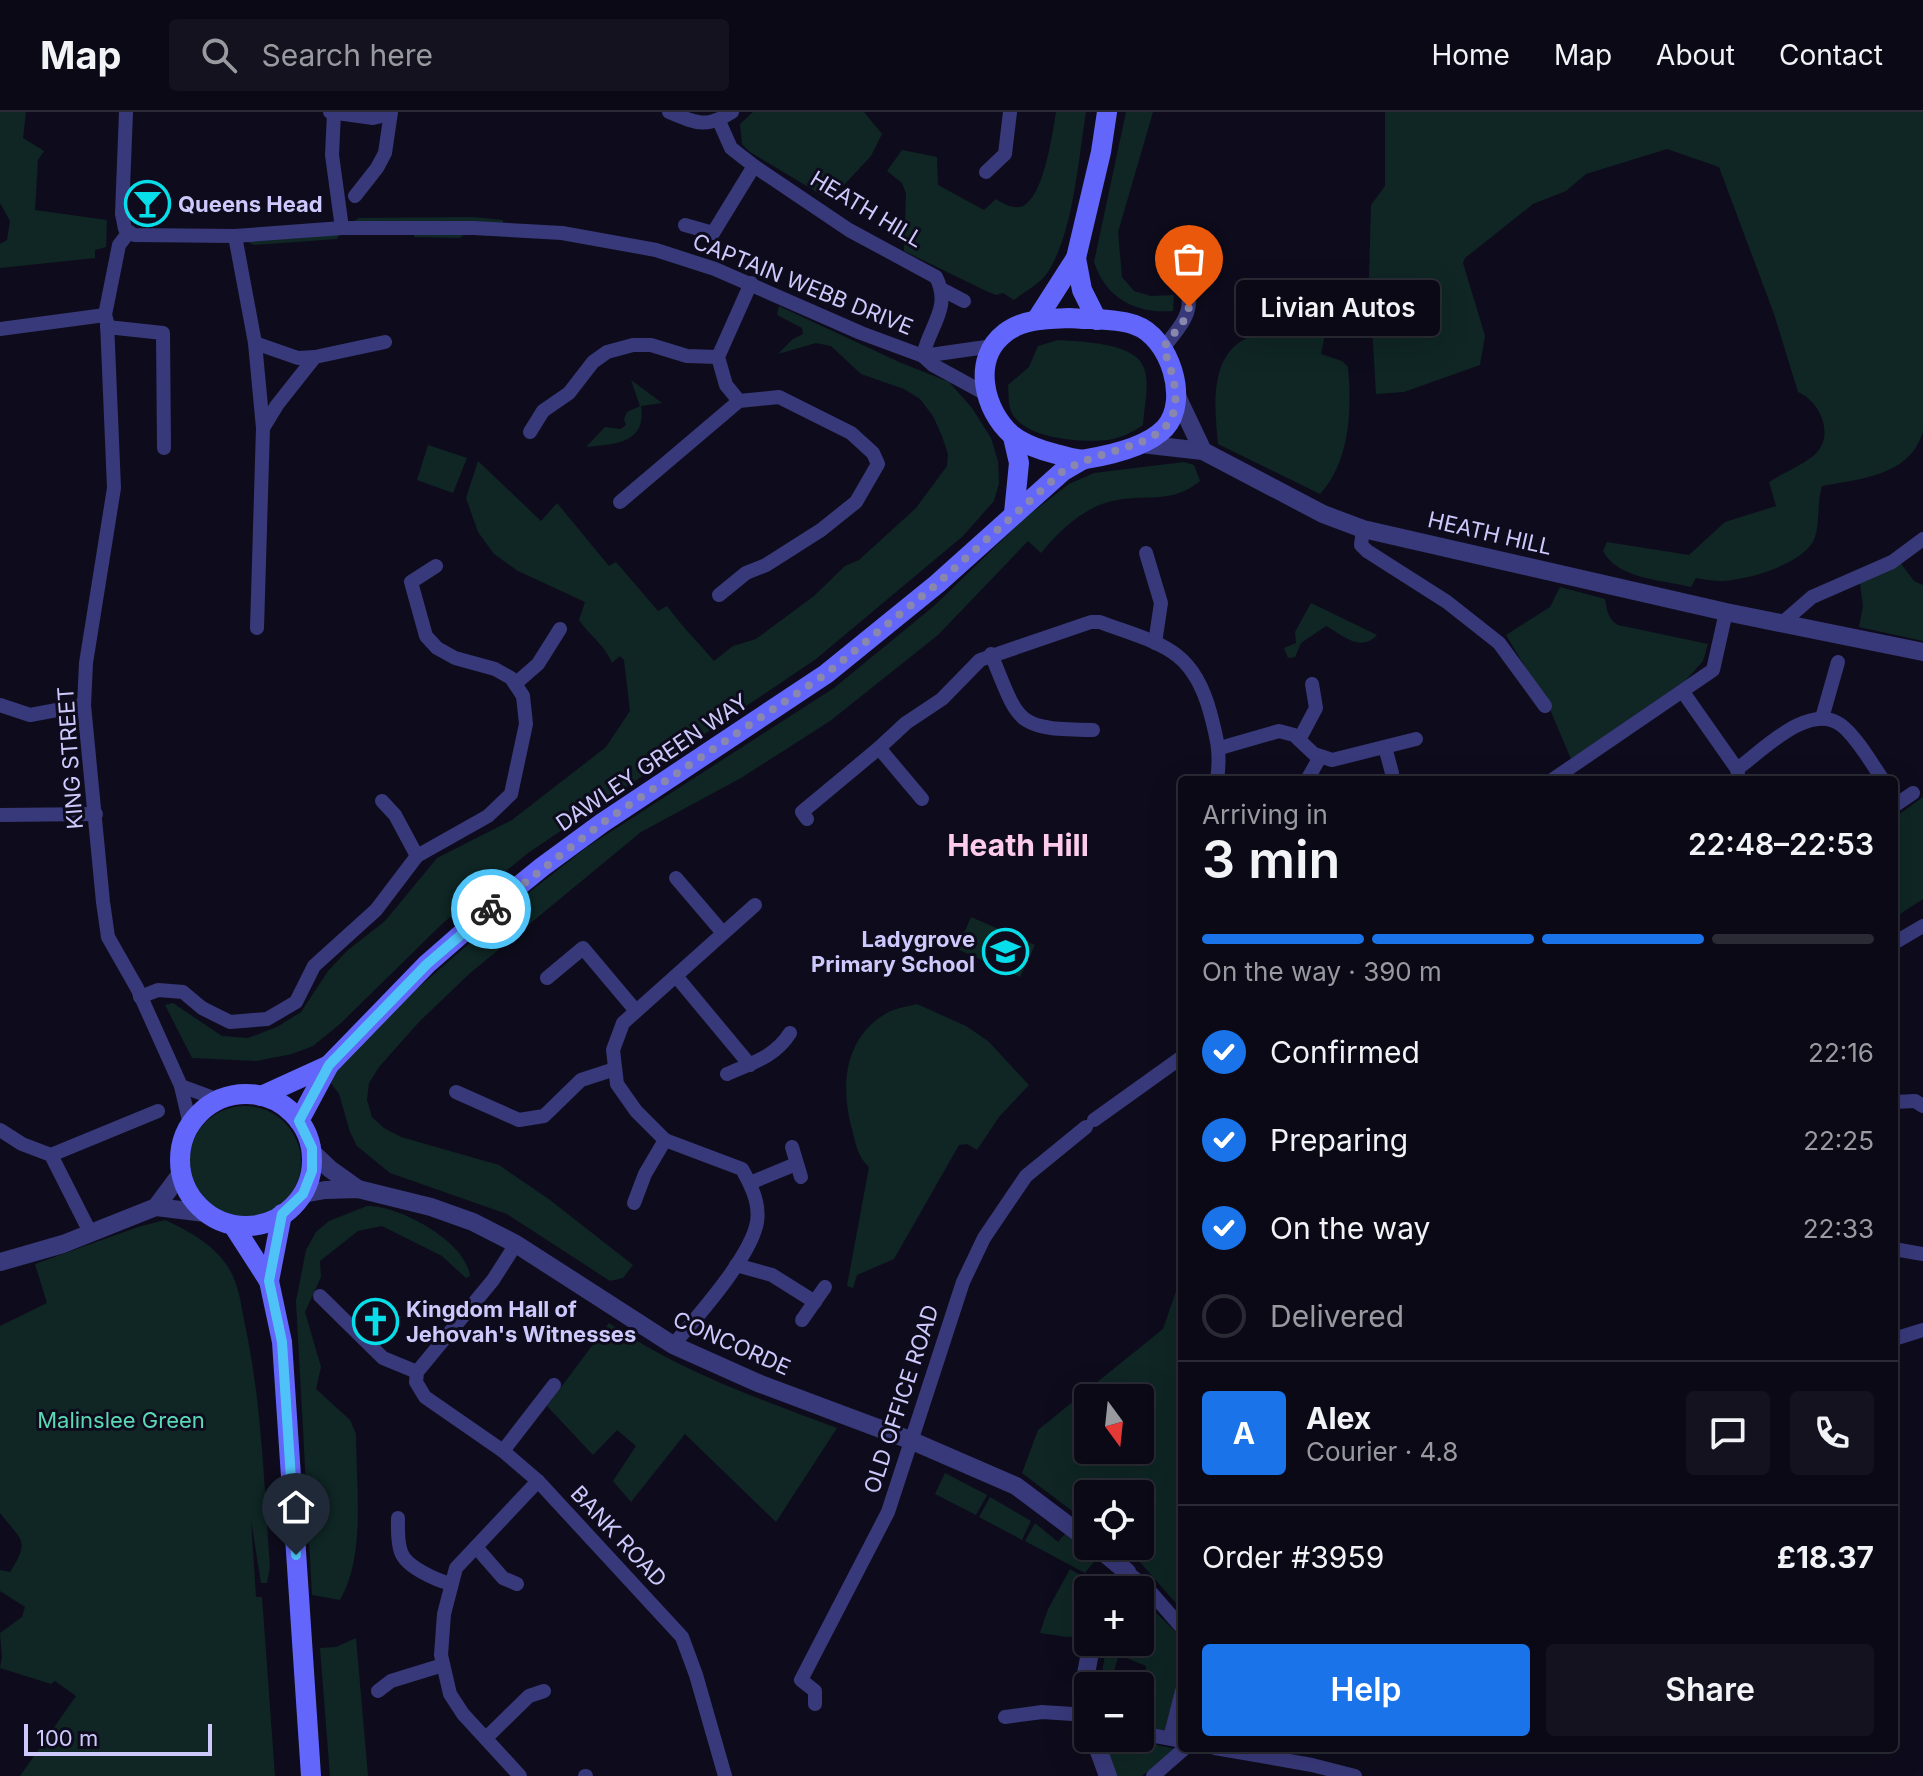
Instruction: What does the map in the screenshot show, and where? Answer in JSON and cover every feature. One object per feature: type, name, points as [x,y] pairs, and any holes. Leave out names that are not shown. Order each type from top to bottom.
[{"type":"main road","points":[[1037,319],[1076,258],[1101,152],[1107,112]]},
{"type":"main road","points":[[1076,258],[1082,290],[1097,320]]},
{"type":"main road","points":[[1037,319],[1097,320],[1137,325],[1163,348],[1175,376],[1176,405],[1165,428],[1141,444],[1082,460],[1047,452],[1013,437],[997,418],[986,394],[984,369],[993,346],[1005,333],[1037,319]]},
{"type":"main road","points":[[1013,437],[1019,463],[1014,513]]},
{"type":"main road","name":"DAWLEY GREEN WAY","points":[[299,1121],[329,1065],[427,964],[542,867],[602,823],[826,674],[937,584],[1063,471],[1082,460]]},
{"type":"main road","name":"DAWLEY GREEN WAY","points":[[261,1096],[329,1065]]},
{"type":"main road","points":[[237,1094],[261,1096],[279,1104],[299,1121],[306,1133],[313,1153],[311,1176],[303,1194],[282,1214],[256,1224],[233,1225],[205,1213],[188,1192],[182,1172],[182,1152],[190,1125],[219,1100],[237,1094]]},
{"type":"main road","points":[[269,1281],[282,1214]]},
{"type":"main road","points":[[233,1225],[269,1281],[282,1342],[311,1776]]},
{"type":"street","points":[[126,112],[122,214],[125,229],[134,234]]},
{"type":"street","points":[[342,228],[332,155],[332,112],[373,118],[391,113],[385,153],[355,196]]},
{"type":"street","points":[[669,112],[699,124],[719,121],[732,112]]},
{"type":"street","points":[[986,172],[1005,154],[1010,112]]},
{"type":"street","name":"HEATH HILL","points":[[719,121],[731,148],[754,166],[849,230],[936,277],[942,298],[964,301]]},
{"type":"street","points":[[685,225],[713,233],[754,166]]},
{"type":"street","name":"CAPTAIN WEBB DRIVE","points":[[134,234],[235,236],[342,228],[473,228],[562,233],[656,250],[751,283],[861,333],[923,356],[933,365],[986,394]]},
{"type":"street","name":"KING STREET","points":[[134,234],[119,245],[106,321],[114,488],[86,663],[84,705],[108,937],[181,1086],[190,1125]]},
{"type":"street","points":[[235,236],[255,343],[263,428],[257,628]]},
{"type":"street","points":[[739,401],[726,385],[718,357],[751,283]]},
{"type":"street","points":[[1163,348],[1185,319],[1190,299],[1187,293]]},
{"type":"street","points":[[923,356],[942,298]]},
{"type":"street","points":[[0,329],[106,321],[163,333],[164,448]]},
{"type":"street","points":[[255,343],[298,358],[385,342]]},
{"type":"street","points":[[530,432],[543,411],[569,393],[593,362],[607,352],[633,345],[651,345],[687,356],[718,357]]},
{"type":"street","name":"CAPTAIN WEBB DRIVE","points":[[923,356],[993,346]]},
{"type":"street","points":[[263,428],[315,357]]},
{"type":"street","points":[[1175,392],[1203,451]]},
{"type":"street","points":[[620,502],[739,401],[779,397],[851,433],[873,453],[878,464],[856,502],[821,530],[766,565],[746,573],[719,595]]},
{"type":"street","name":"HEATH HILL","points":[[1141,444],[1203,451],[1323,514],[1363,529],[1726,612],[1923,652]]},
{"type":"street","points":[[1363,529],[1361,545],[1367,551],[1434,593],[1499,643],[1545,706]]},
{"type":"street","points":[[1781,624],[1812,597],[1892,562],[1923,539]]},
{"type":"street","points":[[1146,553],[1161,603],[1155,643]]},
{"type":"street","points":[[140,997],[158,990],[183,992],[202,1008],[230,1022],[267,1019],[296,1002],[314,966],[376,910],[417,856],[488,816],[511,794],[526,724],[523,696],[511,678],[495,669],[455,658],[437,648],[426,636],[411,582],[436,566]]},
{"type":"street","points":[[1558,776],[1713,670],[1726,612]]},
{"type":"street","points":[[807,819],[802,812],[906,723],[942,699],[971,667],[991,654],[1091,622],[1100,622],[1173,651],[1195,673],[1204,692],[1220,748],[1217,776]]},
{"type":"street","points":[[515,684],[538,664],[560,629]]},
{"type":"street","points":[[991,654],[1012,704],[1023,719],[1041,728],[1093,730]]},
{"type":"street","points":[[1822,718],[1838,662]]},
{"type":"street","points":[[1299,740],[1316,708],[1312,684]]},
{"type":"street","points":[[1683,692],[1738,775],[1794,726],[1808,719],[1822,718],[1840,724],[1880,776]]},
{"type":"street","points":[[0,705],[30,715],[84,705]]},
{"type":"street","points":[[1220,748],[1279,731],[1287,732],[1320,757],[1341,760],[1416,739]]},
{"type":"street","points":[[1385,747],[1392,773]]},
{"type":"street","points":[[879,748],[922,799]]},
{"type":"street","points":[[1309,776],[1320,757]]},
{"type":"street","points":[[1898,800],[1913,793]]},
{"type":"street","points":[[382,801],[395,815],[417,856]]},
{"type":"street","points":[[0,815],[96,814]]},
{"type":"street","points":[[676,878],[723,933]]},
{"type":"street","points":[[673,1345],[745,1253],[757,1221],[754,1192],[742,1169],[665,1140],[636,1111],[617,1084],[613,1050],[623,1023],[755,905]]},
{"type":"street","points":[[1898,941],[1923,926]]},
{"type":"street","points":[[547,978],[583,948],[636,1011]]},
{"type":"street","points":[[676,976],[750,1065]]},
{"type":"street","points":[[727,1074],[780,1048],[790,1033]]},
{"type":"street","name":"OLD OFFICE ROAD","points":[[815,1704],[815,1691],[801,1680],[888,1512],[963,1282],[984,1238],[1026,1176],[1090,1124],[1178,1060]]},
{"type":"street","points":[[456,1092],[519,1120],[544,1116],[581,1080],[615,1069]]},
{"type":"street","points":[[181,1086],[219,1100]]},
{"type":"street","points":[[1898,1102],[1915,1101],[1923,1106]]},
{"type":"street","points":[[51,1155],[158,1111]]},
{"type":"street","points":[[0,1130],[22,1144],[51,1155],[91,1234]]},
{"type":"street","points":[[634,1203],[645,1174],[665,1140]]},
{"type":"street","points":[[750,1183],[799,1170],[792,1147]]},
{"type":"street","name":"CONCORDE","points":[[313,1153],[358,1189]]},
{"type":"street","points":[[156,1207],[182,1172]]},
{"type":"street","name":"CONCORDE","points":[[303,1194],[358,1189],[431,1207],[473,1222],[516,1244],[673,1345],[758,1383],[910,1440],[1016,1486],[1074,1530]]},
{"type":"street","points":[[0,1262],[91,1234],[156,1207],[205,1213]]},
{"type":"street","points":[[320,1296],[383,1358],[417,1372],[493,1280],[516,1244]]},
{"type":"street","points":[[1898,1250],[1923,1254]]},
{"type":"street","points":[[736,1265],[772,1275],[815,1302]]},
{"type":"street","points":[[802,1320],[825,1287]]},
{"type":"street","points":[[1898,1338],[1923,1330]]},
{"type":"street","name":"BANK ROAD","points":[[417,1372],[416,1382],[425,1397],[503,1451],[538,1481],[682,1637],[725,1776]]},
{"type":"street","points":[[503,1451],[554,1385]]},
{"type":"street","points":[[520,1776],[463,1714],[450,1694],[443,1665],[444,1614],[456,1568],[538,1481]]},
{"type":"street","points":[[398,1518],[398,1538],[405,1559],[431,1576],[451,1584]]},
{"type":"street","points":[[476,1547],[503,1578],[517,1584]]},
{"type":"street","points":[[1113,1560],[1149,1590],[1178,1623]]},
{"type":"street","points":[[1124,1576],[1127,1572]]},
{"type":"street","points":[[378,1691],[391,1681],[443,1665]]},
{"type":"street","points":[[486,1738],[529,1696],[544,1691]]},
{"type":"street","points":[[1005,1717],[1042,1712],[1074,1714]]},
{"type":"street","points":[[1154,1736],[1176,1740]]},
{"type":"street","points":[[1099,1752],[1108,1776]]},
{"type":"street","points":[[1153,1776],[1180,1752]]},
{"type":"street","points":[[1232,1752],[1312,1771],[1355,1776]]},
{"type":"green space","points":[[0,112],[26,112],[23,138],[44,151],[38,160],[35,210],[107,220],[106,247],[95,250],[95,258],[0,268],[0,244],[7,240],[10,221],[0,203]]},
{"type":"green space","points":[[753,112],[864,112],[882,134],[871,156],[830,200],[750,152],[742,144],[740,124]]},
{"type":"green space","points":[[1056,112],[1086,112],[1064,236],[1057,255],[1041,280],[1014,300],[1003,293],[996,295],[984,290],[904,251],[906,194],[902,183],[887,171],[902,150],[937,157],[938,185],[984,210],[996,199],[1019,207],[1033,197],[1038,187],[1047,161]]},
{"type":"green space","points":[[1126,112],[1153,112],[1118,232],[1122,277],[1134,291],[1151,296],[1174,295],[1173,311],[1146,310],[1124,301],[1106,285],[1094,262]]},
{"type":"green space","points":[[1385,112],[1923,112],[1923,431],[1917,446],[1907,458],[1882,473],[1822,486],[1815,537],[1800,555],[1774,569],[1732,580],[1696,578],[1691,587],[1642,577],[1619,567],[1603,551],[1607,542],[1689,555],[1725,522],[1776,506],[1769,482],[1809,459],[1823,443],[1822,417],[1812,402],[1798,392],[1774,314],[1719,167],[1667,149],[1586,174],[1566,191],[1533,204],[1465,258],[1463,263],[1485,336],[1480,365],[1404,392],[1376,394],[1369,277],[1371,205],[1385,186]]},
{"type":"green space","points":[[473,217],[503,220],[503,230],[473,228],[460,238],[414,237],[414,228],[342,228],[359,218]]},
{"type":"green space","points":[[342,228],[337,239],[254,245],[235,236]]},
{"type":"green space","points":[[779,306],[949,382],[972,408],[991,438],[998,461],[999,483],[994,501],[963,536],[816,659],[528,853],[443,923],[340,1024],[313,1046],[256,1061],[192,1058],[165,1005],[173,1003],[222,1036],[248,1038],[277,1027],[301,1012],[328,971],[348,950],[385,921],[437,858],[512,820],[606,747],[630,711],[624,660],[620,656],[612,663],[579,620],[585,602],[518,571],[494,554],[478,532],[466,498],[478,461],[541,521],[557,503],[609,566],[616,562],[658,611],[667,606],[714,661],[733,646],[756,639],[814,596],[845,566],[859,560],[916,508],[947,466],[948,454],[933,416],[920,399],[904,389],[861,374],[831,346],[816,343],[778,354],[803,334],[802,328],[777,315]]},
{"type":"green space","points":[[1329,315],[1321,354],[1342,361],[1348,367],[1350,400],[1347,434],[1338,467],[1320,494],[1218,444],[1216,400],[1220,370],[1234,346],[1254,335],[1308,328]]},
{"type":"green space","points":[[1058,340],[1119,348],[1139,359],[1147,382],[1143,425],[1113,439],[1083,441],[1040,433],[1017,420],[1010,408],[1008,385],[1029,367],[1038,346]]},
{"type":"green space","points":[[631,380],[662,403],[641,406],[639,428],[626,440],[586,447],[605,427],[621,429],[626,425],[624,419],[627,412],[640,406]]},
{"type":"green space","points":[[428,445],[467,458],[453,493],[417,480]]},
{"type":"green space","points":[[1184,462],[1194,465],[1200,481],[1190,488],[1170,496],[1129,498],[1095,507],[1065,527],[1041,553],[1028,541],[938,635],[830,721],[741,778],[641,832],[469,974],[419,1022],[379,1067],[369,1083],[367,1100],[372,1117],[384,1128],[401,1137],[499,1165],[550,1200],[633,1265],[623,1278],[610,1281],[507,1214],[390,1173],[357,1146],[339,1094],[331,1083],[334,1074],[411,994],[518,901],[587,847],[834,688],[934,606],[1025,518],[1069,484],[1094,473]]},
{"type":"green space","points":[[1899,561],[1914,581],[1923,585],[1923,641],[1859,627],[1863,606],[1860,583]]},
{"type":"green space","points":[[1560,587],[1605,599],[1610,617],[1618,625],[1708,644],[1703,661],[1686,680],[1571,759],[1549,707],[1506,635],[1550,607]]},
{"type":"green space","points":[[1311,603],[1377,635],[1371,640],[1358,642],[1326,626],[1301,643],[1295,657],[1288,658],[1284,648],[1296,643],[1295,632]]},
{"type":"green space","points":[[1923,797],[1923,899],[1898,915],[1898,815]]},
{"type":"green space","points":[[971,917],[1035,945],[1020,977],[957,949]]},
{"type":"green space","points":[[917,1004],[966,1026],[988,1041],[1029,1085],[999,1117],[977,1150],[967,1144],[959,1145],[894,1259],[857,1275],[853,1288],[847,1286],[869,1167],[858,1150],[848,1113],[846,1080],[849,1064],[862,1035],[873,1023],[890,1011]]},
{"type":"green space","points":[[245,1106],[266,1111],[284,1123],[296,1141],[301,1162],[296,1183],[284,1201],[266,1213],[245,1218],[224,1213],[206,1201],[194,1183],[189,1162],[194,1141],[206,1123],[224,1111]]},
{"type":"green space","points":[[367,1206],[412,1218],[444,1238],[466,1263],[470,1276],[466,1278],[442,1256],[382,1226],[358,1231],[320,1261],[321,1277],[305,1312],[321,1367],[316,1389],[350,1420],[356,1434],[356,1541],[348,1582],[340,1600],[312,1595],[296,1301],[306,1250],[316,1232],[329,1221]]},
{"type":"green space","name":"Malinslee Green","points":[[165,1220],[200,1239],[222,1259],[235,1280],[241,1302],[259,1415],[264,1476],[270,1567],[267,1583],[261,1583],[251,1520],[256,1597],[262,1597],[275,1776],[20,1776],[76,1696],[55,1681],[51,1684],[0,1668],[0,1633],[22,1617],[25,1607],[0,1591],[0,1570],[10,1572],[22,1546],[18,1535],[0,1513],[0,1326],[47,1303],[35,1264]]},
{"type":"green space","points":[[1178,1286],[1178,1605],[1138,1560],[1154,1560],[1154,1480],[1074,1480],[1074,1512],[1022,1473],[1038,1430],[1074,1401],[1074,1464],[1154,1464],[1154,1384],[1095,1384],[1163,1329]]},
{"type":"green space","points":[[609,1323],[692,1370],[837,1428],[776,1522],[685,1434],[631,1502],[613,1481],[636,1446],[617,1430],[593,1455],[547,1406]]},
{"type":"green space","points":[[945,1473],[987,1495],[976,1515],[935,1494]]},
{"type":"green space","points":[[990,1497],[1031,1521],[1022,1540],[979,1517]]},
{"type":"green space","points":[[1035,1523],[1058,1542],[1065,1534],[1074,1541],[1074,1560],[1095,1560],[1085,1573],[1025,1541]]},
{"type":"green space","points":[[1070,1569],[1082,1576],[1074,1576],[1074,1637],[1040,1633],[1048,1609]]},
{"type":"green space","points":[[1154,1611],[1178,1634],[1178,1678],[1165,1732],[1154,1729],[1154,1672],[1146,1672],[1146,1666],[1121,1656],[1154,1656]]},
{"type":"green space","points":[[356,1638],[368,1776],[330,1776],[320,1648],[336,1647]]},
{"type":"green space","points":[[1105,1656],[1119,1656],[1114,1672],[1102,1672]]},
{"type":"green space","points":[[1154,1744],[1176,1749],[1142,1776],[1113,1776],[1107,1752],[1154,1752]]},
{"type":"way so far","points":[[491,909],[602,823],[826,674],[937,584],[1063,471],[1082,460],[1141,444],[1165,428],[1176,405],[1175,376],[1163,348],[1185,319],[1189,307]]},
{"type":"place","name":"Queens Head","points":[[147,204]]},
{"type":"place","name":"Livian Autos","points":[[1189,307]]},
{"type":"place","name":"Ladygrove Primary School","points":[[1006,952]]},
{"type":"place","name":"Kingdom Hall of Jehovah's Witnesses","points":[[375,1322]]},
{"type":"district","name":"Heath Hill","points":[[1018,845]]},
{"type":"route","points":[[296,1555],[282,1342],[269,1281],[282,1214],[303,1194],[312,1171],[312,1148],[299,1121],[329,1065],[427,964],[491,909]]}]
